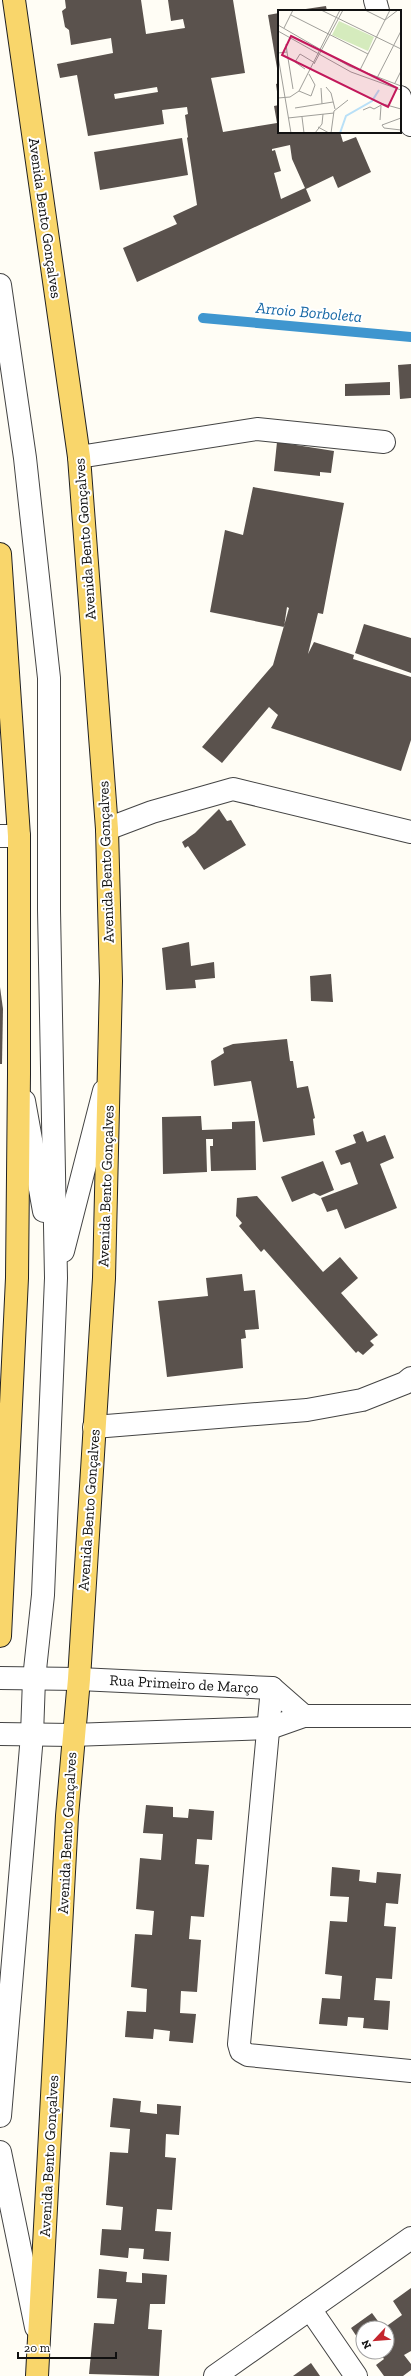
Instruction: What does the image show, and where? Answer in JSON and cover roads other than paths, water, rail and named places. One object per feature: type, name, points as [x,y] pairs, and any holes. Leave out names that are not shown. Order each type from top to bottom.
[{"type":"main road","name":"Avenida Bento Gonçalves","points":[[14,0],[79,457],[107,829],[111,981],[104,1278],[79,1679],[72,1736],[40,2344],[37,2376]]},
{"type":"main road","points":[[0,554],[9,836],[20,1074],[17,1278],[5,1442],[0,1636]]},
{"type":"street","points":[[375,0],[378,10]]},
{"type":"street","points":[[401,100],[411,125]]},
{"type":"street","points":[[0,285],[25,458],[49,678],[49,910],[56,1278],[43,1595],[34,1679],[32,1736],[0,2116]]},
{"type":"street","points":[[79,457],[256,429],[384,442]]},
{"type":"street","points":[[107,829],[152,812],[233,789],[411,832]]},
{"type":"street","points":[[56,1278],[110,1068]]},
{"type":"street","points":[[20,1074],[56,1278]]},
{"type":"street","points":[[94,1427],[307,1410],[362,1400],[406,1383],[411,1378]]},
{"type":"street","name":"Rua Primeiro de Março","points":[[0,1678],[79,1679],[272,1688],[304,1716]]},
{"type":"street","points":[[272,1688],[270,1728],[239,2044],[241,2051],[248,2055],[411,2071]]},
{"type":"street","points":[[0,1734],[72,1736],[270,1728],[304,1716],[411,1716]]},
{"type":"street","points":[[0,2152],[40,2344]]},
{"type":"street","points":[[215,2376],[411,2238]]},
{"type":"street","points":[[310,2309],[356,2376]]},
{"type":"waterway","name":"Arroio Borboleta","points":[[203,318],[411,337]]}]
